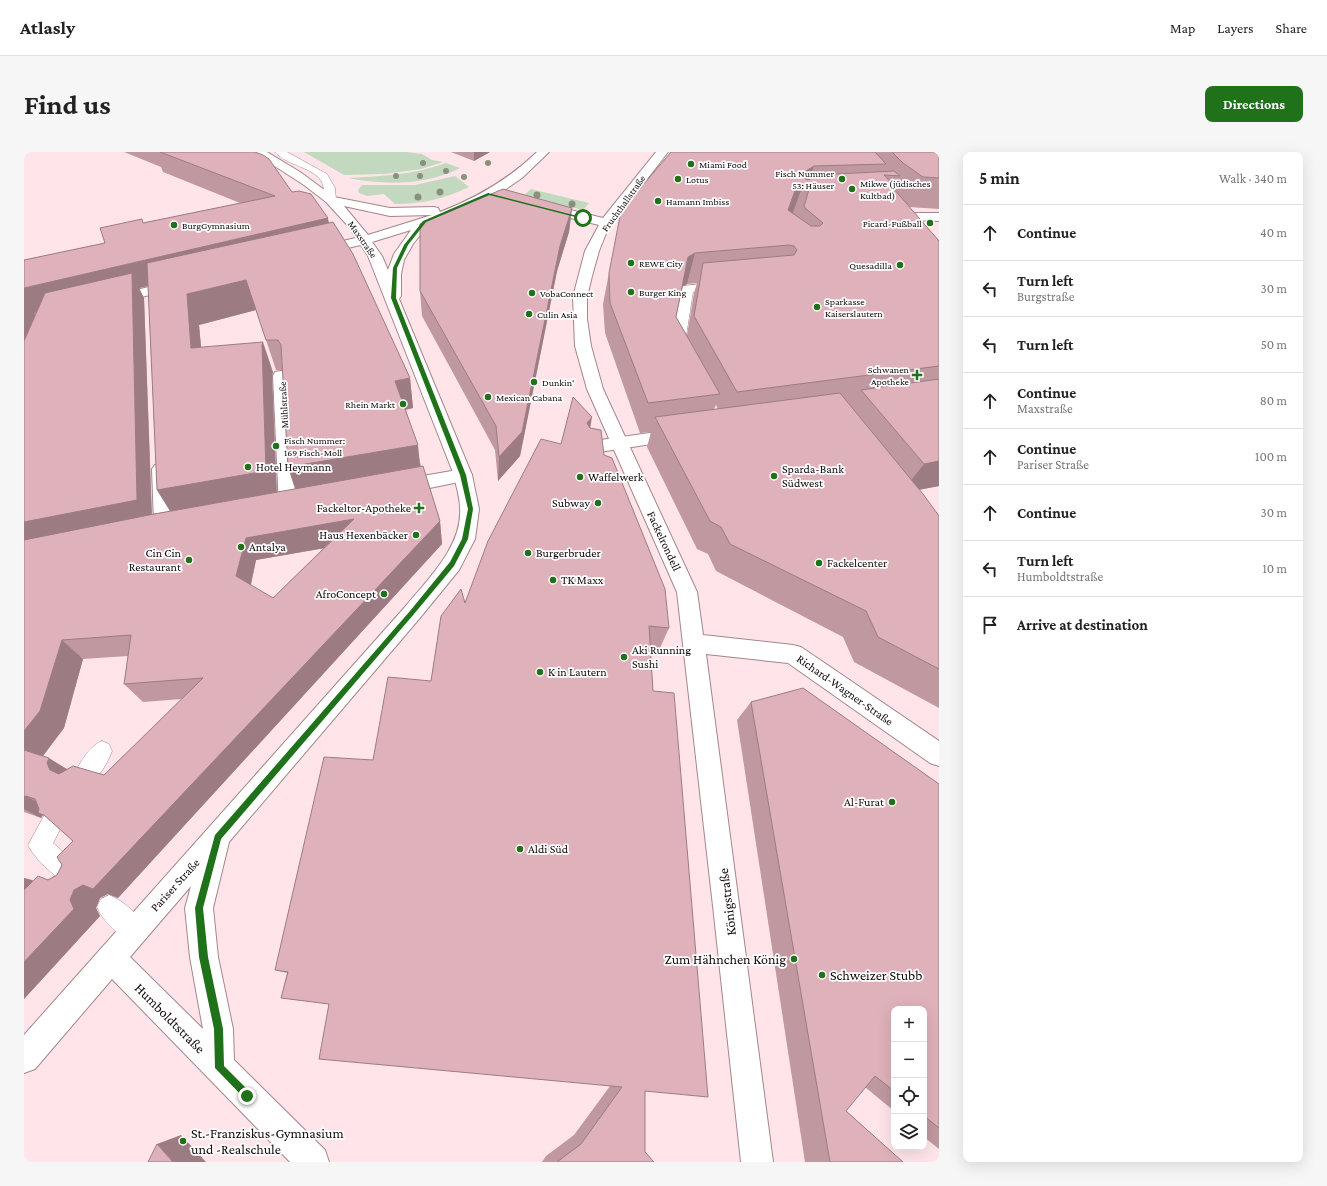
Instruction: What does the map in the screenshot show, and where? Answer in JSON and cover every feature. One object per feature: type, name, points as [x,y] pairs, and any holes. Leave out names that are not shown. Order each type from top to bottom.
[{"type":"street","points":[[304,254],[364,240],[424,222],[469,204],[489,194],[514,178],[543,152]]},
{"type":"street","name":"Fruchthallstraße","points":[[618,443],[589,370],[583,346],[580,320],[580,297],[592,251],[607,223],[662,152]]},
{"type":"street","name":"Maxstraße","points":[[258,157],[289,169],[331,200],[350,220],[375,256],[463,475]]},
{"type":"street","points":[[489,194],[504,198]]},
{"type":"street","points":[[331,200],[390,212],[432,211],[469,204]]},
{"type":"street","points":[[527,204],[607,223]]},
{"type":"street","points":[[920,227],[905,214],[939,217]]},
{"type":"street","points":[[393,298],[395,268],[406,245],[424,222]]},
{"type":"street","points":[[99,303],[190,281]]},
{"type":"street","points":[[152,290],[153,308]]},
{"type":"street","name":"Mühlstraße","points":[[282,376],[288,507]]},
{"type":"street","points":[[593,447],[697,433]]},
{"type":"street","name":"Fackelrondell","points":[[618,443],[688,592],[694,643]]},
{"type":"street","points":[[133,536],[172,528],[160,450]]},
{"type":"street","points":[[386,489],[463,475]]},
{"type":"street","name":"Pariser Straße","points":[[24,1058],[452,564],[465,539],[470,509],[463,475]]},
{"type":"street","name":"Richard-Wagner-Straße","points":[[694,643],[793,654],[939,755]]},
{"type":"street","name":"Königstraße","points":[[694,643],[728,906],[757,1162]]},
{"type":"street","points":[[217,837],[199,908],[204,957],[218,1029],[219,1068]]},
{"type":"street","name":"Humboldtstraße","points":[[111,958],[313,1162]]},
{"type":"lane","points":[[280,152],[323,176],[330,188],[331,200]]},
{"type":"lane","points":[[683,360],[676,347],[687,289],[732,285]]},
{"type":"lane","points":[[84,777],[102,751]]},
{"type":"lane","points":[[53,822],[39,845],[74,876]]},
{"type":"lane","points":[[109,908],[135,931]]},
{"type":"green space","points":[[304,152],[406,152],[422,154],[432,160],[443,162],[421,169],[385,174],[344,175]]},
{"type":"green space","points":[[446,163],[460,168],[447,174],[419,181],[390,183],[348,178],[386,176],[422,170]]},
{"type":"green space","points":[[455,176],[469,187],[442,198],[424,202],[395,204],[384,194],[367,196],[359,193],[358,191],[363,185],[415,185]]},
{"type":"green space","points":[[531,189],[589,203],[583,210],[523,196]]},
{"type":"building","points":[[160,152],[255,152],[263,155],[269,159],[292,192],[299,191],[311,194],[328,218],[24,288],[24,260],[105,243],[100,228],[142,219],[143,223],[275,196]]},
{"type":"building","points":[[671,152],[875,152],[886,164],[814,166],[801,174],[801,177],[808,180],[818,175],[894,171],[900,176],[884,175],[896,188],[893,188],[939,241],[939,366],[737,392],[694,316],[703,263],[794,255],[797,250],[794,246],[789,245],[695,253],[688,257],[676,317],[720,394],[648,403],[610,303],[609,273],[621,211]],"holes":[[[803,185],[809,189],[804,207],[823,223],[820,226],[811,226],[788,210],[796,188]]]},
{"type":"building","points":[[892,152],[939,152],[939,178],[923,177],[903,163]]},
{"type":"building","points":[[503,189],[572,208],[560,246],[522,432],[499,457],[496,426],[420,291],[420,224]]},
{"type":"building","points":[[333,222],[353,254],[410,378],[395,381],[418,445],[288,467],[281,345],[278,340],[266,340],[246,280],[187,294],[191,348],[263,342],[266,471],[157,490],[147,263]]},
{"type":"building","points":[[132,273],[137,500],[24,522],[24,341],[45,293]]},
{"type":"building","points":[[939,379],[939,461],[924,464],[861,390]]},
{"type":"building","points":[[840,393],[923,494],[939,516],[939,669],[878,637],[866,611],[730,544],[721,527],[710,521],[655,417]]},
{"type":"building","name":"K in Lautern","points":[[573,397],[592,417],[587,423],[590,428],[601,430],[604,455],[612,458],[665,589],[669,628],[649,626],[653,691],[674,693],[708,1097],[645,1091],[645,1152],[654,1162],[557,1162],[581,1144],[622,1087],[319,1059],[329,1004],[281,998],[288,972],[275,970],[324,757],[373,760],[388,677],[431,681],[441,616],[461,589],[465,603],[488,541],[541,439],[561,444]]},
{"type":"building","points":[[423,466],[440,521],[93,889],[83,885],[74,890],[70,900],[74,909],[24,962],[24,890],[38,876],[48,880],[57,875],[62,865],[57,857],[73,841],[44,815],[38,813],[39,809],[35,799],[26,796],[24,797],[24,750],[49,758],[47,763],[50,770],[59,774],[73,766],[104,775],[203,678],[124,684],[131,635],[62,640],[40,711],[24,731],[24,540],[149,515]],"holes":[[[354,519],[273,598],[236,576],[246,538]]]},
{"type":"building","points":[[803,688],[939,784],[939,1128],[927,1118],[927,1006],[891,1006],[891,1089],[875,1076],[846,1111],[903,1162],[830,1162],[751,702]]},
{"type":"building","points":[[157,1144],[173,1162],[148,1162]]},
{"type":"place","name":"Miami Food","points":[[691,164]]},
{"type":"place","name":"Lotus","points":[[678,179]]},
{"type":"place","name":"Fisch Nummer 53: Häuser","points":[[842,179]]},
{"type":"place","name":"Mikwe (jüdisches Kultbad)","points":[[852,189]]},
{"type":"place","name":"Hamann Imbiss","points":[[658,201]]},
{"type":"place","name":"Picard-Fußball","points":[[930,223]]},
{"type":"place","name":"BurgGymnasium","points":[[174,225]]},
{"type":"place","name":"REWE City","points":[[631,263]]},
{"type":"place","name":"Quesadilla","points":[[900,265]]},
{"type":"place","name":"Burger King","points":[[631,292]]},
{"type":"place","name":"VobaConnect","points":[[532,293]]},
{"type":"place","name":"Sparkasse Kaiserslautern","points":[[817,307]]},
{"type":"place","name":"Culin Asia","points":[[529,314]]},
{"type":"place","name":"Schwanen Apotheke","points":[[917,375]]},
{"type":"place","name":"Dunkin'","points":[[534,382]]},
{"type":"place","name":"Mexican Cabana","points":[[488,397]]},
{"type":"place","name":"Rhein Markt","points":[[403,404]]},
{"type":"place","name":"Fisch Nummer: 169 Fisch-Moll","points":[[276,446]]},
{"type":"place","name":"Hotel Heymann","points":[[248,467]]},
{"type":"place","name":"Sparda-Bank Südwest","points":[[774,476]]},
{"type":"place","name":"Waffelwerk","points":[[580,477]]},
{"type":"place","name":"Subway","points":[[598,503]]},
{"type":"place","name":"Fackeltor-Apotheke","points":[[419,508]]},
{"type":"place","name":"Haus Hexenbäcker","points":[[416,535]]},
{"type":"place","name":"Antalya","points":[[241,547]]},
{"type":"place","name":"Burgerbruder","points":[[528,553]]},
{"type":"place","name":"Cin Cin Restaurant","points":[[189,560]]},
{"type":"place","name":"Fackelcenter","points":[[819,563]]},
{"type":"place","name":"TK Maxx","points":[[553,580]]},
{"type":"place","name":"AfroConcept","points":[[384,594]]},
{"type":"place","name":"Aki Running Sushi","points":[[624,657]]},
{"type":"place","name":"K in Lautern","points":[[540,672]]},
{"type":"place","name":"Al-Furat","points":[[892,802]]},
{"type":"place","name":"Aldi Süd","points":[[520,849]]},
{"type":"place","name":"Zum Hähnchen König","points":[[794,959]]},
{"type":"place","name":"Schweizer Stubb","points":[[822,975]]},
{"type":"place","name":"St.-Franziskus-Gymnasium und -Realschule","points":[[183,1141]]},
{"type":"route","points":[[247,1096],[219,1068],[218,1029],[204,957],[199,908],[217,837],[412,613],[452,564],[465,539],[470,509],[463,475],[442,418],[393,298],[395,268],[406,245],[424,222],[469,204],[489,194],[583,218]]}]
